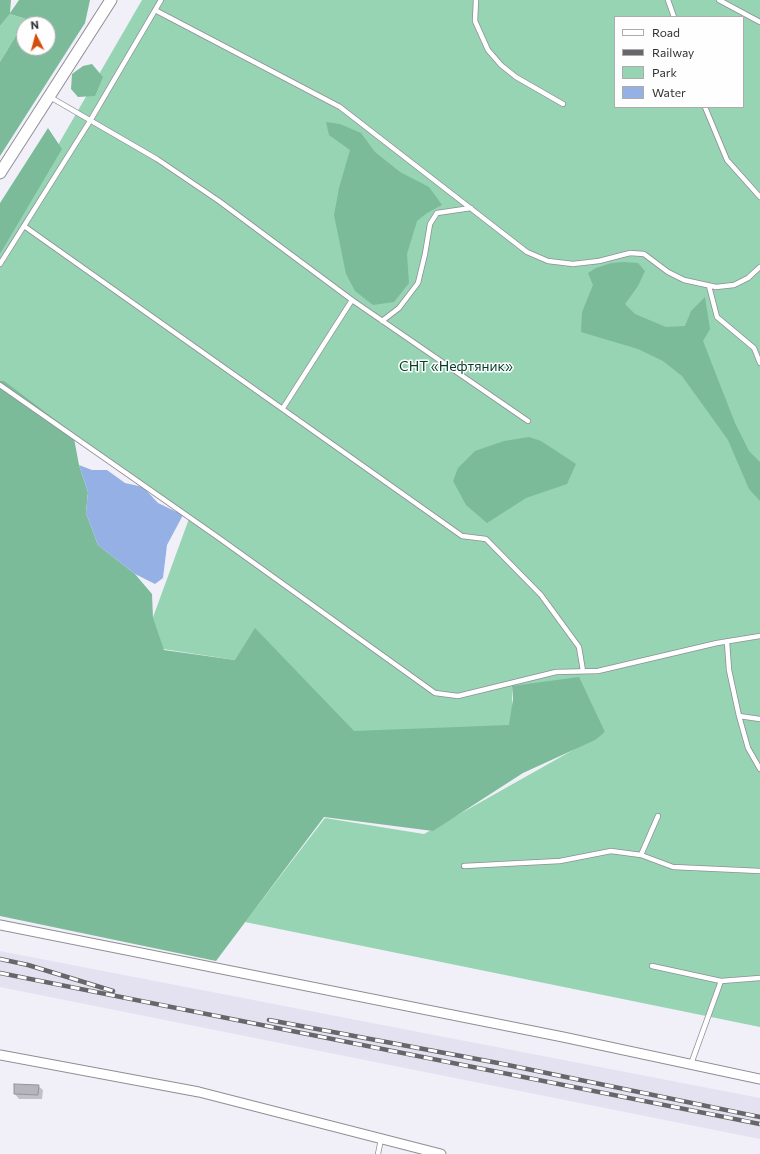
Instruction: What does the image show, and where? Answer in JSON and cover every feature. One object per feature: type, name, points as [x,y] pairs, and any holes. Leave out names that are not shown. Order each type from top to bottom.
[{"type":"street","points":[[0,173],[111,0]]},
{"type":"street","points":[[0,925],[555,1035],[760,1079]]},
{"type":"street","points":[[0,1055],[199,1092],[441,1154]]},
{"type":"lane","points":[[0,264],[90,121],[161,0]]},
{"type":"lane","points":[[476,0],[475,21],[488,50],[500,65],[516,77],[563,104]]},
{"type":"lane","points":[[668,0],[674,16]]},
{"type":"lane","points":[[720,0],[760,22]]},
{"type":"lane","points":[[155,10],[340,107],[527,252],[548,261],[579,263],[599,262],[630,253],[644,254],[668,272],[684,280],[709,286],[734,285],[748,278],[760,267]]},
{"type":"lane","points":[[49,96],[157,159],[219,201],[352,300],[528,421]]},
{"type":"lane","points":[[705,108],[727,160],[760,197]]},
{"type":"lane","points":[[382,321],[399,308],[418,283],[430,224],[437,213],[471,208]]},
{"type":"lane","points":[[24,226],[462,536],[486,539],[541,595],[579,647],[583,671]]},
{"type":"lane","points":[[709,286],[717,317],[754,348],[760,363]]},
{"type":"lane","points":[[282,408],[352,300]]},
{"type":"lane","points":[[0,385],[219,538],[435,693],[458,696],[556,672],[598,671],[760,636]]},
{"type":"lane","points":[[728,642],[729,670],[739,716],[748,748],[760,769]]},
{"type":"lane","points":[[739,716],[760,719]]},
{"type":"lane","points":[[641,855],[658,816]]},
{"type":"lane","points":[[464,866],[560,861],[612,851],[641,855],[673,867],[760,871]]},
{"type":"lane","points":[[652,966],[721,981],[760,978]]},
{"type":"lane","points":[[691,1064],[721,981]]},
{"type":"lane","points":[[378,1154],[381,1139]]},
{"type":"shaded area","points":[[0,951],[760,1098],[760,1139],[0,987]]},
{"type":"green space","points":[[0,0],[11,0],[10,13],[19,0],[90,0],[85,23],[0,156],[0,62],[16,36],[16,56],[56,56],[56,16],[16,16],[10,14],[0,26]]},
{"type":"green space","name":"СНТ «Нефтяник»","points":[[142,0],[760,0],[760,1027],[245,922],[325,818],[424,834],[605,732],[512,686],[512,726],[354,735],[235,660],[163,649],[152,620],[190,516],[0,392],[0,245]]},
{"type":"green space","points":[[10,14],[16,16],[16,36],[0,62],[0,26]]},
{"type":"green space","points":[[92,64],[103,77],[95,96],[78,97],[71,89],[72,74],[83,66]]},
{"type":"green space","points":[[326,122],[340,124],[361,133],[375,152],[400,172],[429,187],[442,205],[427,213],[417,221],[407,254],[409,283],[394,302],[373,305],[355,291],[346,274],[334,215],[339,188],[350,150],[329,135]]},
{"type":"green space","points":[[48,128],[62,149],[0,254],[0,203]]},
{"type":"green space","points":[[611,263],[638,263],[645,271],[638,286],[625,304],[635,314],[666,327],[685,326],[691,311],[705,297],[710,329],[703,341],[735,423],[749,451],[760,462],[760,501],[749,489],[728,440],[682,376],[663,361],[638,349],[581,332],[582,312],[593,285],[588,273],[596,268]]},
{"type":"green space","points":[[0,381],[4,381],[73,433],[79,465],[88,492],[86,513],[98,545],[135,574],[152,594],[153,618],[164,650],[235,660],[255,628],[354,731],[509,725],[513,699],[512,686],[579,677],[605,732],[595,740],[523,773],[433,831],[324,817],[216,961],[0,916]]},
{"type":"green space","points":[[529,437],[541,441],[576,464],[567,484],[526,498],[487,523],[466,505],[453,481],[458,468],[475,451],[504,441]]},
{"type":"water","points":[[79,465],[92,470],[107,470],[125,483],[143,487],[158,503],[183,515],[167,545],[163,578],[155,584],[135,574],[98,545],[86,513],[88,492]]},
{"type":"building","points":[[14,1084],[39,1085],[38,1095],[14,1094]]},
{"type":"railway","points":[[0,959],[28,965],[113,991]]},
{"type":"railway","points":[[0,973],[760,1124]]},
{"type":"railway","points":[[269,1020],[498,1063],[760,1117]]}]
